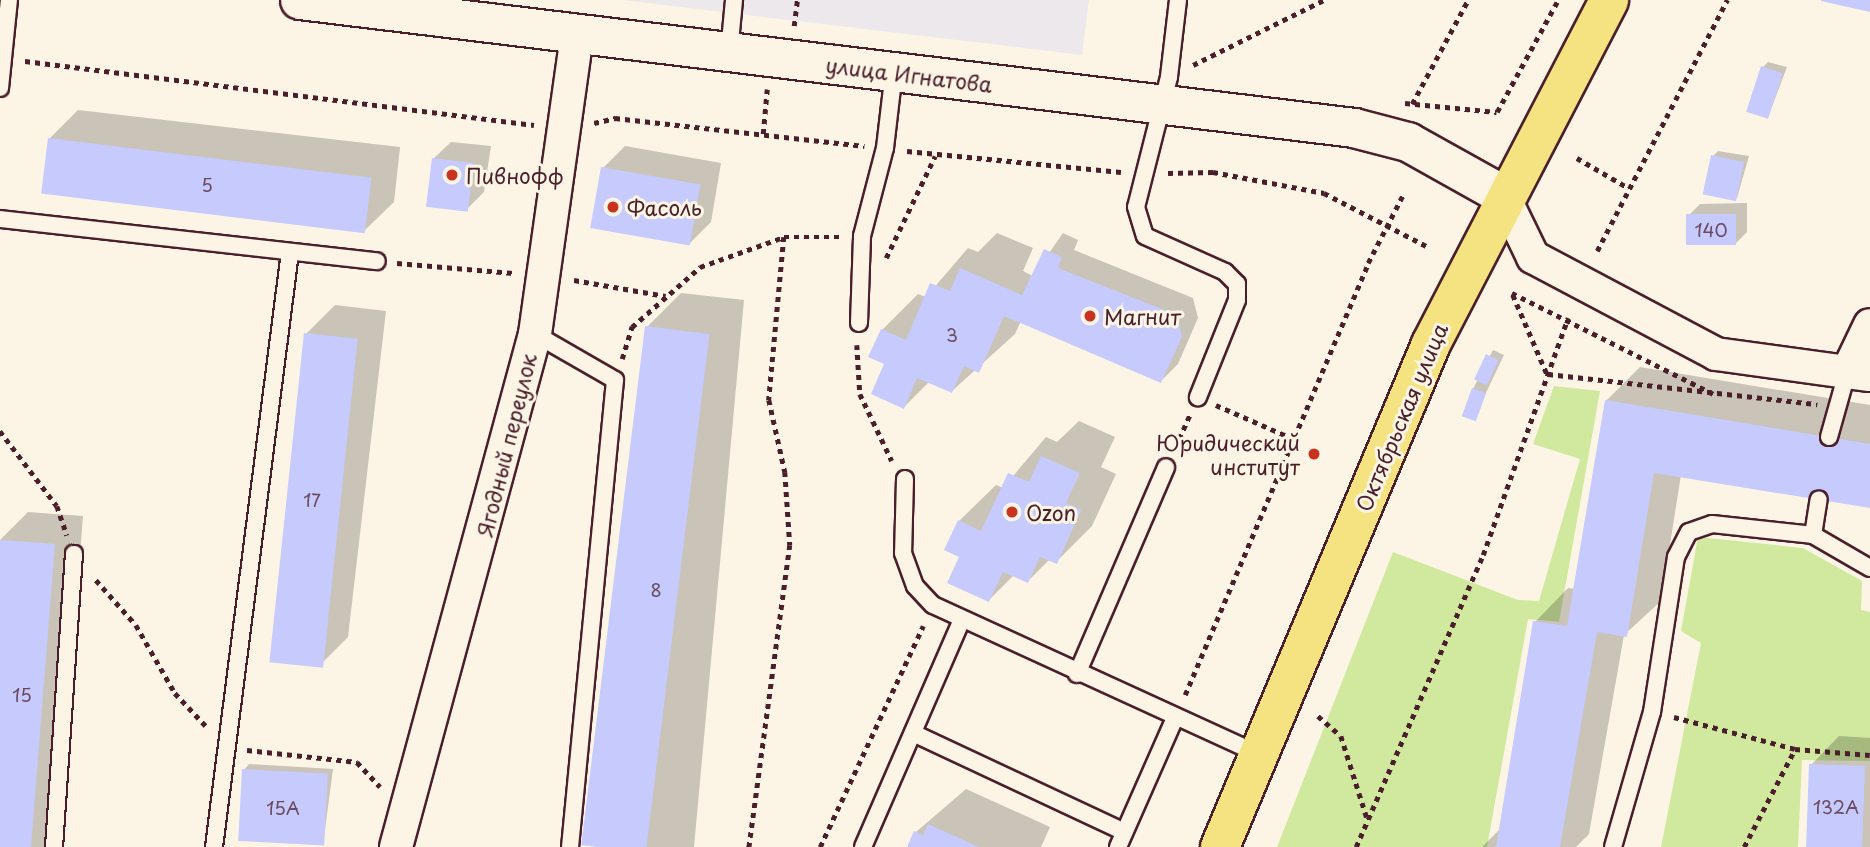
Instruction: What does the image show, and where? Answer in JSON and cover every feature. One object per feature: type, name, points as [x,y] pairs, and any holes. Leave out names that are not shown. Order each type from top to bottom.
[{"type":"main road","name":"улица Игнатова","points":[[300,0],[894,71],[1165,91],[1383,133],[1503,195]]},
{"type":"main road","name":"Октябрьская улица","points":[[1220,847],[1431,344],[1503,195],[1609,0]]},
{"type":"street","name":"Ягодный переулок","points":[[396,847],[535,334],[578,34]]},
{"type":"street","points":[[1503,195],[1533,257],[1581,286],[1716,354],[1859,374],[1870,324]]},
{"type":"lane","points":[[0,88],[9,0]]},
{"type":"lane","points":[[729,53],[734,0]]},
{"type":"lane","points":[[1178,0],[1165,91],[1136,207],[1145,236],[1224,272],[1237,284],[1237,300],[1198,397]]},
{"type":"lane","points":[[859,323],[862,236],[885,148],[894,71]]},
{"type":"lane","points":[[0,219],[377,261]]},
{"type":"lane","points":[[214,847],[290,252]]},
{"type":"lane","points":[[535,334],[615,380],[570,847]]},
{"type":"lane","points":[[1829,437],[1836,405],[1859,374]]},
{"type":"lane","points":[[1077,674],[1166,467]]},
{"type":"lane","points":[[905,479],[903,553],[915,586],[933,605],[961,622],[1259,754]]},
{"type":"lane","points":[[1812,535],[1819,499]]},
{"type":"lane","points":[[1613,847],[1652,712],[1676,557],[1689,532],[1712,524],[1812,535],[1870,568]]},
{"type":"lane","points":[[54,847],[74,554]]},
{"type":"lane","points":[[863,847],[961,622]]},
{"type":"lane","points":[[1118,847],[1175,718]]},
{"type":"lane","points":[[913,733],[1124,832]]},
{"type":"path","points":[[794,33],[797,0]]},
{"type":"path","points":[[1165,91],[1324,0]]},
{"type":"path","points":[[1468,0],[1412,104],[1497,112],[1558,0]]},
{"type":"path","points":[[1597,251],[1627,187],[1727,0]]},
{"type":"path","points":[[1577,158],[1627,187]]},
{"type":"path","points":[[1144,174],[1213,172],[1324,193],[1385,228],[1428,247]]},
{"type":"path","points":[[1175,718],[1385,228],[1404,193]]},
{"type":"path","points":[[615,380],[632,327],[700,267],[784,237],[862,236]]},
{"type":"path","points":[[749,847],[790,545],[785,472],[769,400],[784,237]]},
{"type":"path","points":[[377,261],[544,276],[667,296]]},
{"type":"path","points":[[1548,374],[1513,293],[1569,318],[1723,398]]},
{"type":"path","points":[[1356,847],[1483,555],[1569,318]]},
{"type":"path","points":[[1548,374],[1723,398],[1836,405]]},
{"type":"path","points":[[1166,467],[1198,397],[1296,440]]},
{"type":"path","points":[[0,431],[57,506],[74,554]]},
{"type":"path","points":[[820,847],[933,605]]},
{"type":"path","points":[[1652,712],[1795,749],[1870,755]]},
{"type":"path","points":[[1318,716],[1341,736],[1367,819]]},
{"type":"path","points":[[1744,847],[1795,749]]},
{"type":"shaded area","points":[[622,0],[1089,0],[1082,55]]},
{"type":"green space","points":[[1554,386],[1600,391],[1559,622],[1528,619],[1487,847],[1277,847],[1393,552],[1518,600],[1539,601],[1580,459],[1533,444]]},
{"type":"green space","points":[[1698,537],[1803,548],[1862,581],[1861,610],[1870,612],[1870,761],[1802,760],[1798,847],[1661,847],[1701,643],[1681,631]]},
{"type":"building","points":[[1821,0],[1870,0],[1870,12],[1821,1]]},
{"type":"building","points":[[1761,66],[1783,73],[1768,119],[1746,112]]},
{"type":"building","points":[[48,138],[372,178],[365,233],[41,194]]},
{"type":"building","points":[[1711,155],[1744,162],[1736,201],[1703,194]]},
{"type":"building","points":[[432,158],[474,163],[468,212],[426,207]]},
{"type":"building","points":[[601,167],[700,185],[690,246],[590,228]]},
{"type":"building","points":[[1686,214],[1736,214],[1736,245],[1686,245]]},
{"type":"building","points":[[1044,249],[1062,257],[1058,268],[1177,315],[1182,337],[1161,383],[1004,316],[979,373],[964,366],[952,393],[917,378],[904,409],[871,394],[884,364],[868,357],[881,329],[906,340],[930,283],[950,291],[960,268],[1022,295]]},
{"type":"building","points":[[645,326],[710,334],[647,847],[581,845]]},
{"type":"building","points":[[304,333],[358,339],[323,668],[269,662]]},
{"type":"building","points":[[1486,354],[1499,360],[1487,385],[1474,379]]},
{"type":"building","points":[[1472,388],[1486,393],[1476,421],[1462,416]]},
{"type":"building","points":[[1605,400],[1870,444],[1870,508],[1654,473],[1627,637],[1597,632],[1560,847],[1496,847],[1533,621],[1567,626]]},
{"type":"building","points":[[1041,456],[1080,473],[1066,503],[1081,510],[1057,564],[1040,557],[1028,583],[1003,572],[989,602],[947,583],[959,557],[944,550],[958,520],[981,531],[1008,473],[1029,482]]},
{"type":"building","points":[[0,540],[55,544],[31,847],[0,847]]},
{"type":"building","points":[[1809,764],[1865,766],[1862,847],[1806,847]]},
{"type":"building","points":[[242,769],[328,774],[324,845],[238,841]]},
{"type":"building","points":[[928,824],[979,847],[907,847],[914,831],[923,835]]},
{"type":"place","name":"Пивнофф","points":[[452,175]]},
{"type":"place","name":"Фасоль","points":[[613,207]]},
{"type":"place","name":"Магнит","points":[[1090,316]]},
{"type":"place","name":"Юридический институт","points":[[1314,454]]},
{"type":"place","name":"Ozon","points":[[1012,512]]}]
